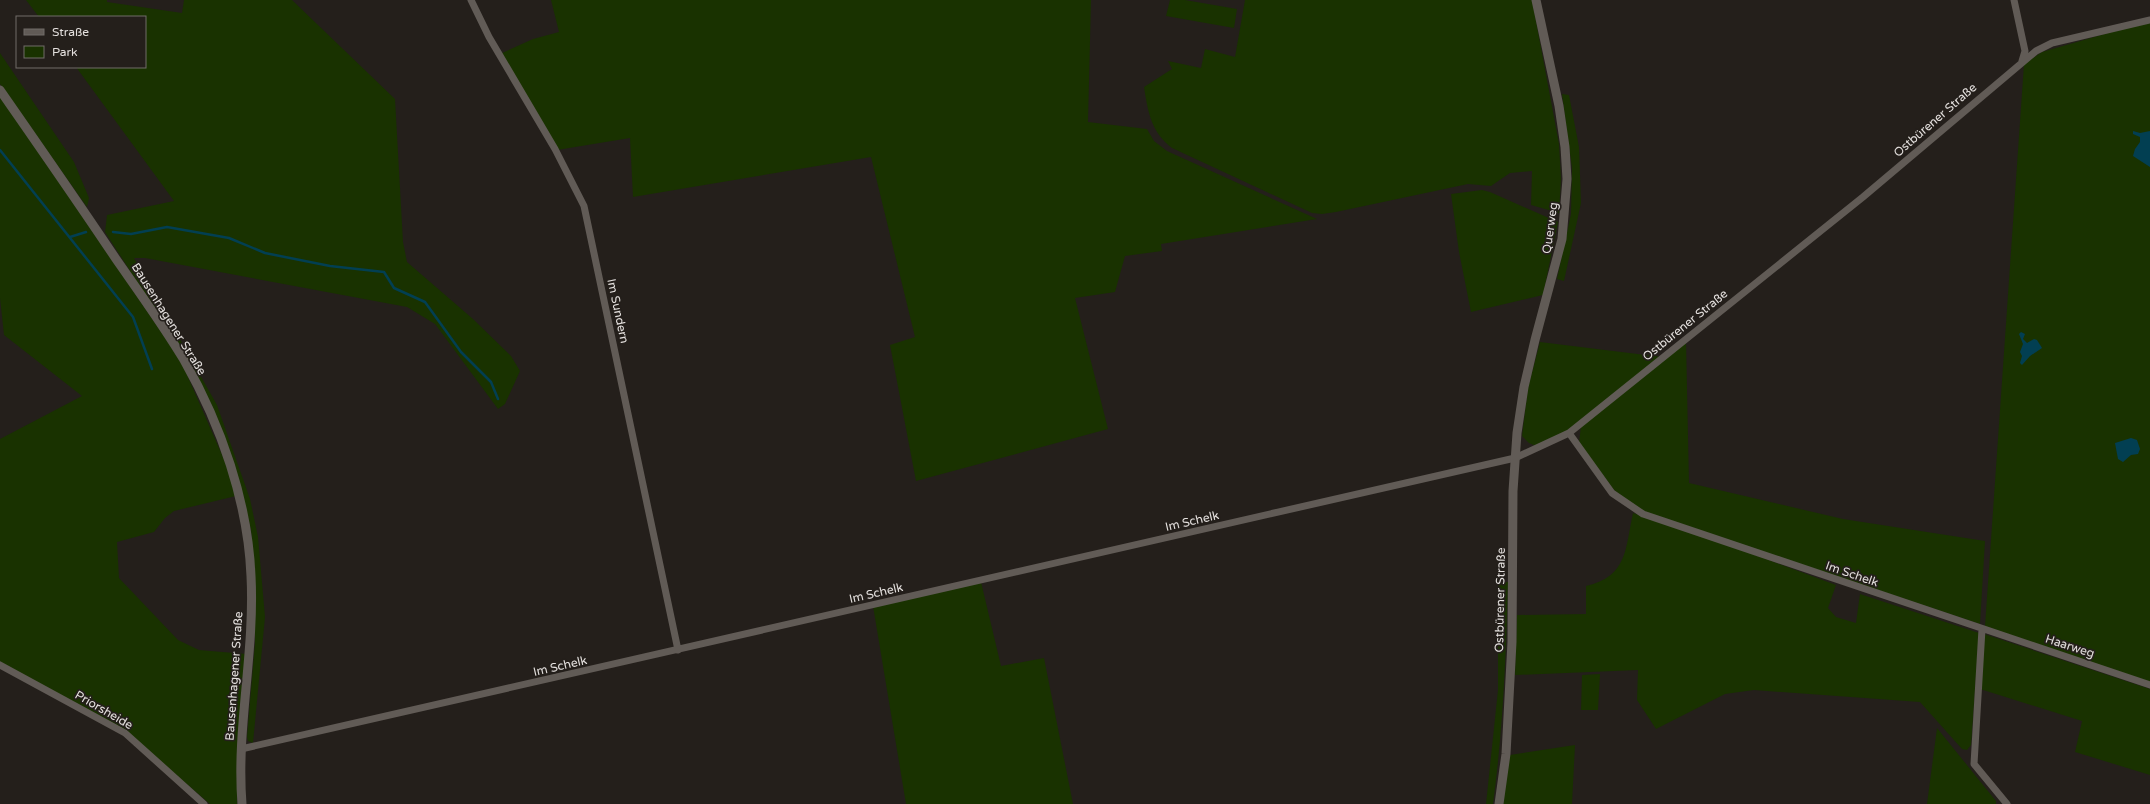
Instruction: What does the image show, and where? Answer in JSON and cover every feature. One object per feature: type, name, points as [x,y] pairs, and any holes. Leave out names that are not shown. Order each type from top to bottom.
[{"type":"street","name":"Im Sundern","points":[[471,0],[489,37],[555,149],[584,206],[678,650]]},
{"type":"street","name":"Querweg","points":[[1515,458],[1524,387],[1562,239],[1567,179],[1565,147],[1559,106],[1536,0]]},
{"type":"street","points":[[2014,0],[2025,51],[2022,61]]},
{"type":"street","name":"Ostbürener Straße","points":[[1499,804],[1506,754],[1511,650],[1513,491],[1515,458],[1569,433],[1863,197],[2022,61],[2036,51],[2052,43],[2150,20]]},
{"type":"street","name":"Bausenhagener Straße","points":[[0,90],[71,192],[184,360],[214,423],[229,463],[247,531],[251,576],[250,657],[241,749],[242,804]]},
{"type":"street","name":"Im Schelk","points":[[1569,433],[1612,493],[1643,514],[1982,629]]},
{"type":"street","name":"Im Schelk","points":[[241,749],[1515,458]]},
{"type":"street","points":[[1982,629],[1974,764],[1986,781],[2007,804]]},
{"type":"street","name":"Haarweg","points":[[1982,629],[2150,685]]},
{"type":"street","name":"Priorsheide","points":[[0,664],[125,732],[204,804]]},
{"type":"green space","points":[[26,0],[107,0],[107,2],[182,13],[184,0],[292,0],[395,99],[403,242],[407,262],[473,319],[511,356],[520,371],[505,404],[498,409],[435,324],[407,307],[145,258],[134,258],[217,405],[250,499],[258,537],[265,617],[253,743],[248,741],[247,737],[255,643],[255,577],[251,530],[243,496],[187,359],[105,232],[107,215],[174,201],[77,68],[146,68],[146,16],[38,16]]},
{"type":"green space","points":[[551,0],[1091,0],[1088,122],[1147,129],[1154,141],[1167,151],[1317,219],[1161,244],[1162,251],[1125,256],[1115,292],[1075,298],[1108,429],[916,481],[890,345],[915,337],[871,157],[633,197],[630,138],[557,150],[500,54],[533,39],[559,32]]},
{"type":"green space","points":[[1170,0],[1185,0],[1237,9],[1234,28],[1166,16]]},
{"type":"green space","points":[[1245,0],[1532,0],[1559,144],[1561,179],[1559,213],[1531,205],[1532,171],[1510,173],[1491,186],[1468,184],[1336,212],[1322,214],[1312,213],[1172,148],[1159,135],[1155,128],[1149,113],[1144,87],[1172,69],[1168,61],[1201,68],[1205,49],[1235,57]]},
{"type":"green space","points":[[2150,21],[2150,683],[1985,626],[2024,64],[2042,52]]},
{"type":"green space","points":[[0,53],[74,162],[89,198],[87,207],[0,84]]},
{"type":"green space","points":[[1562,94],[1569,95],[1579,147],[1581,203],[1564,281],[1557,279],[1571,214],[1572,168]]},
{"type":"green space","points":[[0,96],[181,361],[226,464],[236,496],[174,511],[165,518],[154,532],[117,542],[119,578],[178,640],[199,650],[246,654],[238,749],[237,804],[210,804],[125,731],[0,663],[0,439],[82,396],[4,335],[0,298]]},
{"type":"green space","points":[[1482,190],[1490,192],[1558,222],[1543,295],[1471,312],[1459,252],[1451,194]]},
{"type":"green space","points":[[1686,341],[1689,483],[1843,519],[1985,541],[1980,624],[1643,512],[1614,490],[1579,443],[1581,426]]},
{"type":"green space","points":[[1540,342],[1662,357],[1567,432],[1536,446],[1529,443],[1522,436],[1528,388]]},
{"type":"green space","points":[[1633,513],[1726,544],[1836,585],[1828,608],[1836,617],[1856,623],[1860,594],[1979,633],[1971,745],[1967,750],[1962,749],[1920,702],[1754,690],[1725,694],[1656,729],[1637,700],[1638,670],[1515,675],[1517,615],[1586,614],[1586,586],[1600,581],[1610,575],[1617,568],[1626,549]]},
{"type":"green space","points":[[981,582],[1001,666],[1044,658],[1073,804],[906,804],[873,606]]},
{"type":"green space","points":[[1498,582],[1508,582],[1502,721],[1493,804],[1486,804],[1498,690]]},
{"type":"green space","points":[[1984,634],[2150,689],[2150,775],[2075,752],[2082,721],[1980,689]]},
{"type":"green space","points":[[1600,674],[1598,710],[1581,710],[1582,675]]},
{"type":"green space","points":[[1937,728],[1996,801],[1996,804],[1927,804]]},
{"type":"green space","points":[[1575,745],[1572,804],[1503,804],[1510,755]]},
{"type":"water","points":[[2133,131],[2140,133],[2150,131],[2150,167],[2133,156],[2135,149],[2140,142],[2140,137],[2133,134]]},
{"type":"water","points":[[2021,332],[2025,334],[2023,339],[2027,343],[2034,339],[2037,340],[2042,348],[2030,356],[2022,365],[2020,363],[2022,356],[2020,352],[2023,344],[2019,334]]},
{"type":"water","points":[[2131,438],[2137,440],[2140,449],[2138,454],[2131,455],[2123,462],[2118,459],[2115,443]]},
{"type":"waterway","points":[[0,150],[133,317],[152,369]]},
{"type":"waterway","points":[[113,232],[131,234],[167,227],[229,238],[265,253],[330,266],[384,272],[394,288],[425,302],[461,352],[491,382],[498,399]]},
{"type":"waterway","points":[[70,237],[86,232]]}]
